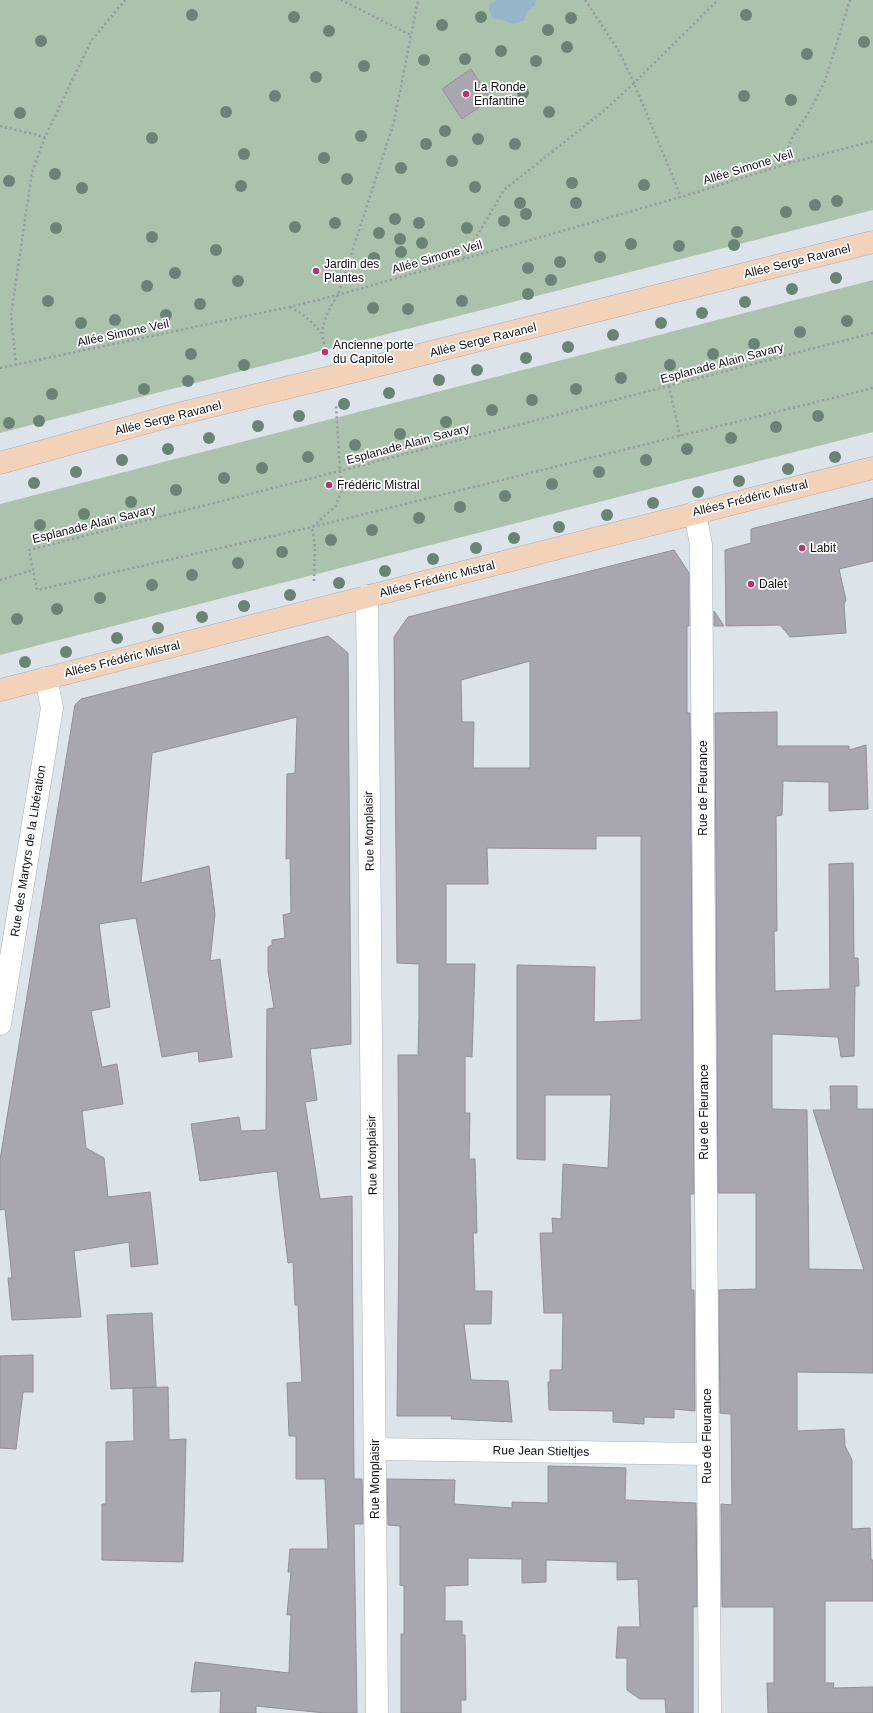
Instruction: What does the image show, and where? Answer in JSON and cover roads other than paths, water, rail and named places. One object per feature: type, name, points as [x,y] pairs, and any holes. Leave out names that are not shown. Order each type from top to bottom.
[{"type":"main road","name":"Allée Serge Ravanel","points":[[0,463],[174,415],[339,376],[873,242]]},
{"type":"main road","name":"Allées Frédéric Mistral","points":[[0,690],[695,512],[873,468]]},
{"type":"street","name":"Rue de Fleurance","points":[[695,512],[701,553],[706,1454],[710,1713]]},
{"type":"street","name":"Rue Monplaisir","points":[[367,596],[377,1713]]},
{"type":"street","name":"Rue des Martyrs de la Libération","points":[[0,1024],[52,708],[46,678]]},
{"type":"street","name":"Rue Jean Stieltjes","points":[[375,1449],[706,1454]]},
{"type":"water","points":[[497,0],[536,0],[535,5],[527,12],[524,20],[513,24],[492,17],[489,5]]},
{"type":"place","name":"La Ronde Enfantine","points":[[466,94]]},
{"type":"place","name":"Jardin des Plantes","points":[[316,271]]},
{"type":"place","name":"Ancienne porte du Capitole","points":[[325,352]]},
{"type":"place","name":"Frédéric Mistral","points":[[329,485]]},
{"type":"place","name":"Labit","points":[[802,548]]},
{"type":"place","name":"Dalet","points":[[751,584]]}]
